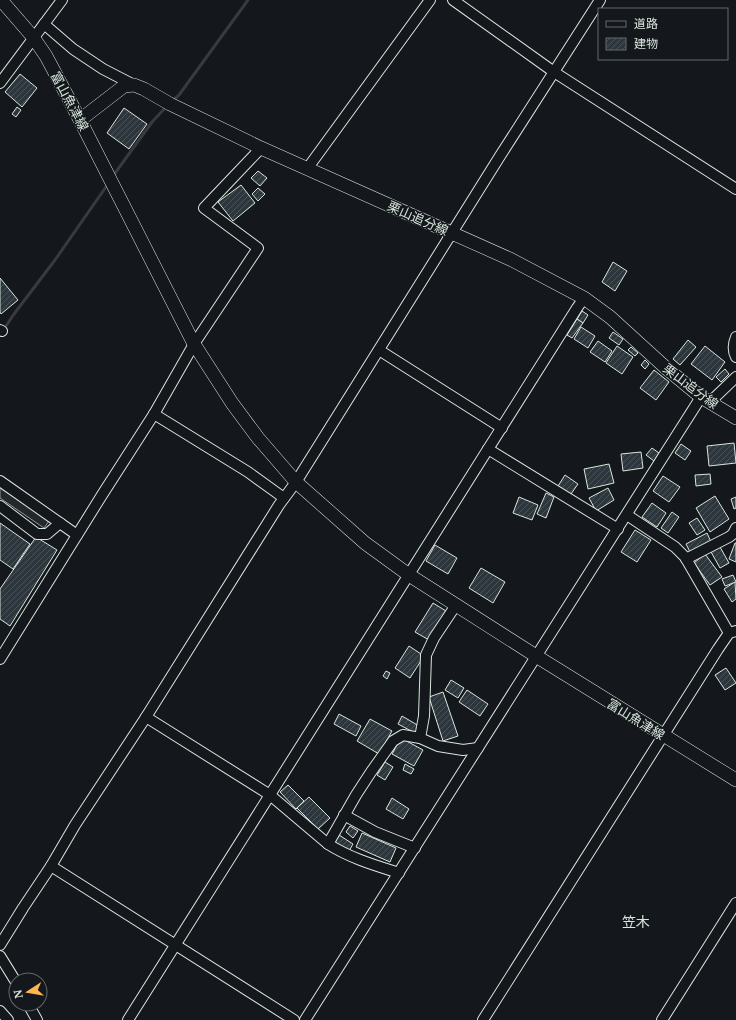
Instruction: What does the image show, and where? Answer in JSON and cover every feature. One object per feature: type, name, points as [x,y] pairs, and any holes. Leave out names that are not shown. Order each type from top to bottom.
[{"type":"main road","name":"富山魚津線","points":[[1,0],[33,37],[46,56],[194,344],[232,403],[258,438],[296,482],[337,520],[365,543],[409,575],[736,780]]},
{"type":"main road","name":"栗山追分線","points":[[134,85],[261,148],[510,259],[584,298],[610,317],[666,368],[706,400],[735,414]]},
{"type":"main road","points":[[80,120],[124,86],[134,85]]},
{"type":"street","points":[[0,83],[62,0]]},
{"type":"street","points":[[308,169],[430,0]]},
{"type":"street","points":[[454,0],[554,72],[736,189]]},
{"type":"street","points":[[0,945],[22,908],[51,866],[284,498],[296,482],[600,0]]},
{"type":"street","points":[[44,24],[73,49],[134,85]]},
{"type":"street","points":[[0,659],[154,414],[194,344],[258,248],[204,208],[261,148]]},
{"type":"street","points":[[128,1020],[584,298]]},
{"type":"street","points":[[736,337],[734,341],[734,352],[736,357]]},
{"type":"street","points":[[379,350],[502,428]]},
{"type":"street","points":[[305,1020],[627,515],[706,400],[736,377]]},
{"type":"street","points":[[154,414],[248,472],[284,498]]},
{"type":"street","points":[[488,449],[618,530]]},
{"type":"street","points":[[0,481],[77,535]]},
{"type":"street","points":[[0,506],[37,534],[47,534],[60,523]]},
{"type":"street","points":[[483,1020],[662,735],[732,632],[686,559],[675,547],[627,515]]},
{"type":"street","points":[[686,559],[729,537],[736,528]]},
{"type":"street","points":[[420,738],[424,716],[426,655],[434,638],[456,605]]},
{"type":"street","points":[[146,717],[270,795],[328,844],[342,853],[364,862],[399,873]]},
{"type":"street","points":[[328,844],[356,795],[393,741],[402,735],[420,738],[438,746],[463,750],[478,748]]},
{"type":"street","points":[[344,815],[375,832],[415,848]]},
{"type":"street","points":[[51,866],[294,1020]]},
{"type":"street","points":[[662,1020],[736,903]]},
{"type":"street","points":[[0,956],[10,972]]},
{"type":"street","points":[[0,1011],[8,1020]]},
{"type":"shaded area","points":[[0,488],[49,521],[44,528],[0,498]]},
{"type":"building","points":[[20,74],[37,88],[22,107],[5,92]]},
{"type":"building","points":[[17,107],[21,110],[16,117],[12,114]]},
{"type":"building","points":[[124,108],[147,124],[129,149],[107,133]]},
{"type":"building","points":[[258,171],[267,178],[260,186],[251,178]]},
{"type":"building","points":[[241,185],[255,203],[233,221],[218,202]]},
{"type":"building","points":[[258,188],[265,194],[258,201],[252,194]]},
{"type":"building","points":[[613,262],[627,271],[615,291],[602,282]]},
{"type":"building","points":[[0,278],[18,300],[1,314],[0,312]]},
{"type":"building","points":[[582,311],[588,315],[583,323],[577,319]]},
{"type":"building","points":[[577,319],[583,323],[572,338],[567,335]]},
{"type":"building","points":[[581,327],[595,336],[588,348],[574,339]]},
{"type":"building","points":[[613,332],[623,339],[619,345],[609,338]]},
{"type":"building","points":[[688,340],[696,347],[680,365],[673,359]]},
{"type":"building","points":[[598,341],[612,351],[605,362],[590,352]]},
{"type":"building","points":[[617,346],[633,357],[622,374],[606,363]]},
{"type":"building","points":[[705,346],[725,362],[712,380],[691,364]]},
{"type":"building","points":[[631,347],[638,353],[635,356],[628,350]]},
{"type":"building","points":[[645,360],[649,364],[645,369],[641,365]]},
{"type":"building","points":[[725,369],[729,374],[721,382],[716,377]]},
{"type":"building","points":[[654,370],[669,382],[656,400],[640,388]]},
{"type":"building","points":[[734,443],[736,463],[709,466],[707,446]]},
{"type":"building","points":[[681,444],[691,451],[685,460],[675,453]]},
{"type":"building","points":[[652,448],[659,453],[654,461],[646,455]]},
{"type":"building","points":[[641,452],[643,468],[623,471],[621,454]]},
{"type":"building","points":[[609,464],[614,483],[588,489],[584,469]]},
{"type":"building","points":[[710,474],[711,484],[696,486],[695,475]]},
{"type":"building","points":[[565,475],[578,484],[571,494],[558,486]]},
{"type":"building","points":[[663,476],[680,487],[669,502],[653,491]]},
{"type":"building","points":[[608,488],[614,500],[596,511],[589,498]]},
{"type":"building","points":[[546,493],[554,497],[546,518],[537,514]]},
{"type":"building","points":[[715,496],[729,519],[710,532],[696,508]]},
{"type":"building","points":[[519,497],[538,505],[532,520],[513,513]]},
{"type":"building","points":[[736,497],[736,508],[734,509],[731,499]]},
{"type":"building","points":[[652,503],[666,513],[657,527],[642,517]]},
{"type":"building","points":[[672,512],[679,517],[668,533],[661,528]]},
{"type":"building","points":[[697,518],[705,530],[697,535],[689,523]]},
{"type":"building","points":[[0,523],[30,544],[13,569],[0,560]]},
{"type":"building","points":[[635,530],[651,540],[637,562],[621,552]]},
{"type":"building","points":[[707,533],[711,542],[690,552],[686,544]]},
{"type":"building","points":[[36,537],[57,550],[10,626],[0,619],[0,589]]},
{"type":"building","points":[[736,543],[736,562],[729,559]]},
{"type":"building","points":[[435,545],[457,558],[448,574],[426,561]]},
{"type":"building","points":[[720,547],[729,563],[720,568],[711,552]]},
{"type":"building","points":[[705,554],[722,577],[710,585],[694,563]]},
{"type":"building","points":[[481,568],[505,582],[493,603],[469,588]]},
{"type":"building","points":[[733,575],[736,582],[725,586],[722,579]]},
{"type":"building","points":[[735,582],[736,599],[732,602],[724,589]]},
{"type":"building","points":[[433,603],[446,611],[429,640],[415,632]]},
{"type":"building","points":[[409,646],[424,656],[410,678],[395,668]]},
{"type":"building","points":[[726,668],[736,683],[725,690],[715,675]]},
{"type":"building","points":[[386,671],[390,673],[387,679],[383,676]]},
{"type":"building","points":[[451,680],[464,688],[458,698],[445,690]]},
{"type":"building","points":[[467,690],[488,704],[480,716],[459,702]]},
{"type":"building","points":[[443,692],[458,736],[443,741],[429,697]]},
{"type":"building","points":[[339,714],[361,726],[356,736],[334,724]]},
{"type":"building","points":[[402,716],[419,726],[415,733],[398,724]]},
{"type":"building","points":[[370,719],[392,731],[379,754],[357,741]]},
{"type":"building","points":[[401,738],[423,750],[414,766],[392,754]]},
{"type":"building","points":[[385,762],[393,767],[385,780],[377,775]]},
{"type":"building","points":[[405,764],[414,769],[411,774],[403,770]]},
{"type":"building","points":[[288,785],[304,801],[296,809],[280,792]]},
{"type":"building","points":[[309,797],[330,818],[318,829],[297,808]]},
{"type":"building","points":[[392,798],[409,809],[403,819],[386,809]]},
{"type":"building","points":[[350,826],[358,831],[353,838],[346,832]]},
{"type":"building","points":[[362,833],[396,848],[390,862],[356,847]]},
{"type":"building","points":[[339,835],[353,844],[349,851],[335,842]]},
{"type":"waterway","points":[[172,101],[179,95],[248,0]]},
{"type":"waterway","points":[[113,176],[152,122],[167,106]]},
{"type":"waterway","points":[[4,329],[55,260],[108,184]]},
{"type":"district","name":"笠木","points":[[636,922]]}]
